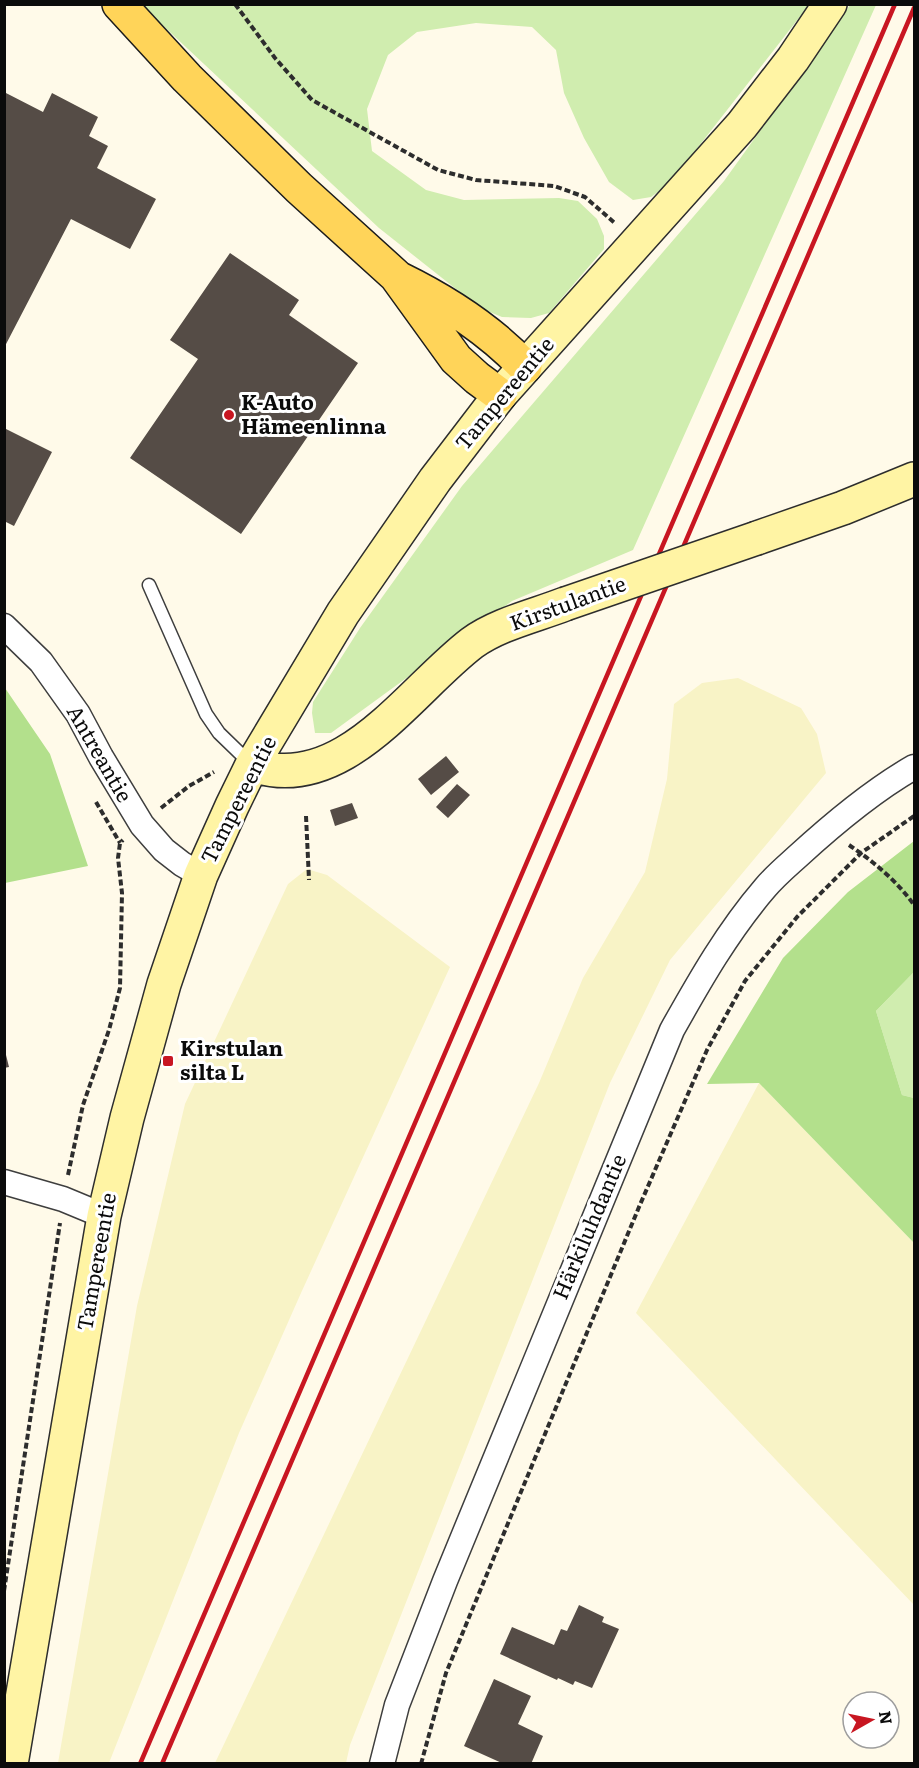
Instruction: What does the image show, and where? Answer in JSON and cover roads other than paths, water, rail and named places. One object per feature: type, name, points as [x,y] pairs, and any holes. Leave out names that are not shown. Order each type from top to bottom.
[{"type":"main road","points":[[119,4],[187,78],[299,188],[396,276],[456,359],[500,395]]},
{"type":"main road","name":"Tampereentie","points":[[11,1764],[104,1216],[164,984],[201,875],[252,765],[343,613],[435,480],[500,395],[742,125],[793,58],[830,4]]},
{"type":"main road","points":[[396,276],[443,300],[466,316],[492,335],[525,367]]},
{"type":"main road","name":"Kirstulantie","points":[[252,765],[286,772],[306,769],[332,760],[372,733],[472,643],[491,632],[565,604],[843,508],[915,478]]},
{"type":"street","name":"Antreantie","points":[[4,626],[41,662],[78,714],[101,758],[142,825],[164,850],[201,875]]},
{"type":"street","name":"Härkiluhdantie","points":[[382,1764],[397,1705],[445,1581],[672,1030],[700,980],[766,886],[826,830],[890,781],[915,767]]},
{"type":"street","points":[[4,1182],[63,1199],[104,1216]]},
{"type":"lane","points":[[149,585],[206,714],[219,733],[252,765]]},
{"type":"railway","points":[[140,1764],[895,4]]},
{"type":"railway","points":[[162,1764],[914,8]]},
{"type":"place","name":"K-Auto Hämeenlinna","points":[[229,415]]},
{"type":"place","name":"Kirstulan silta L","points":[[168,1061]]}]
